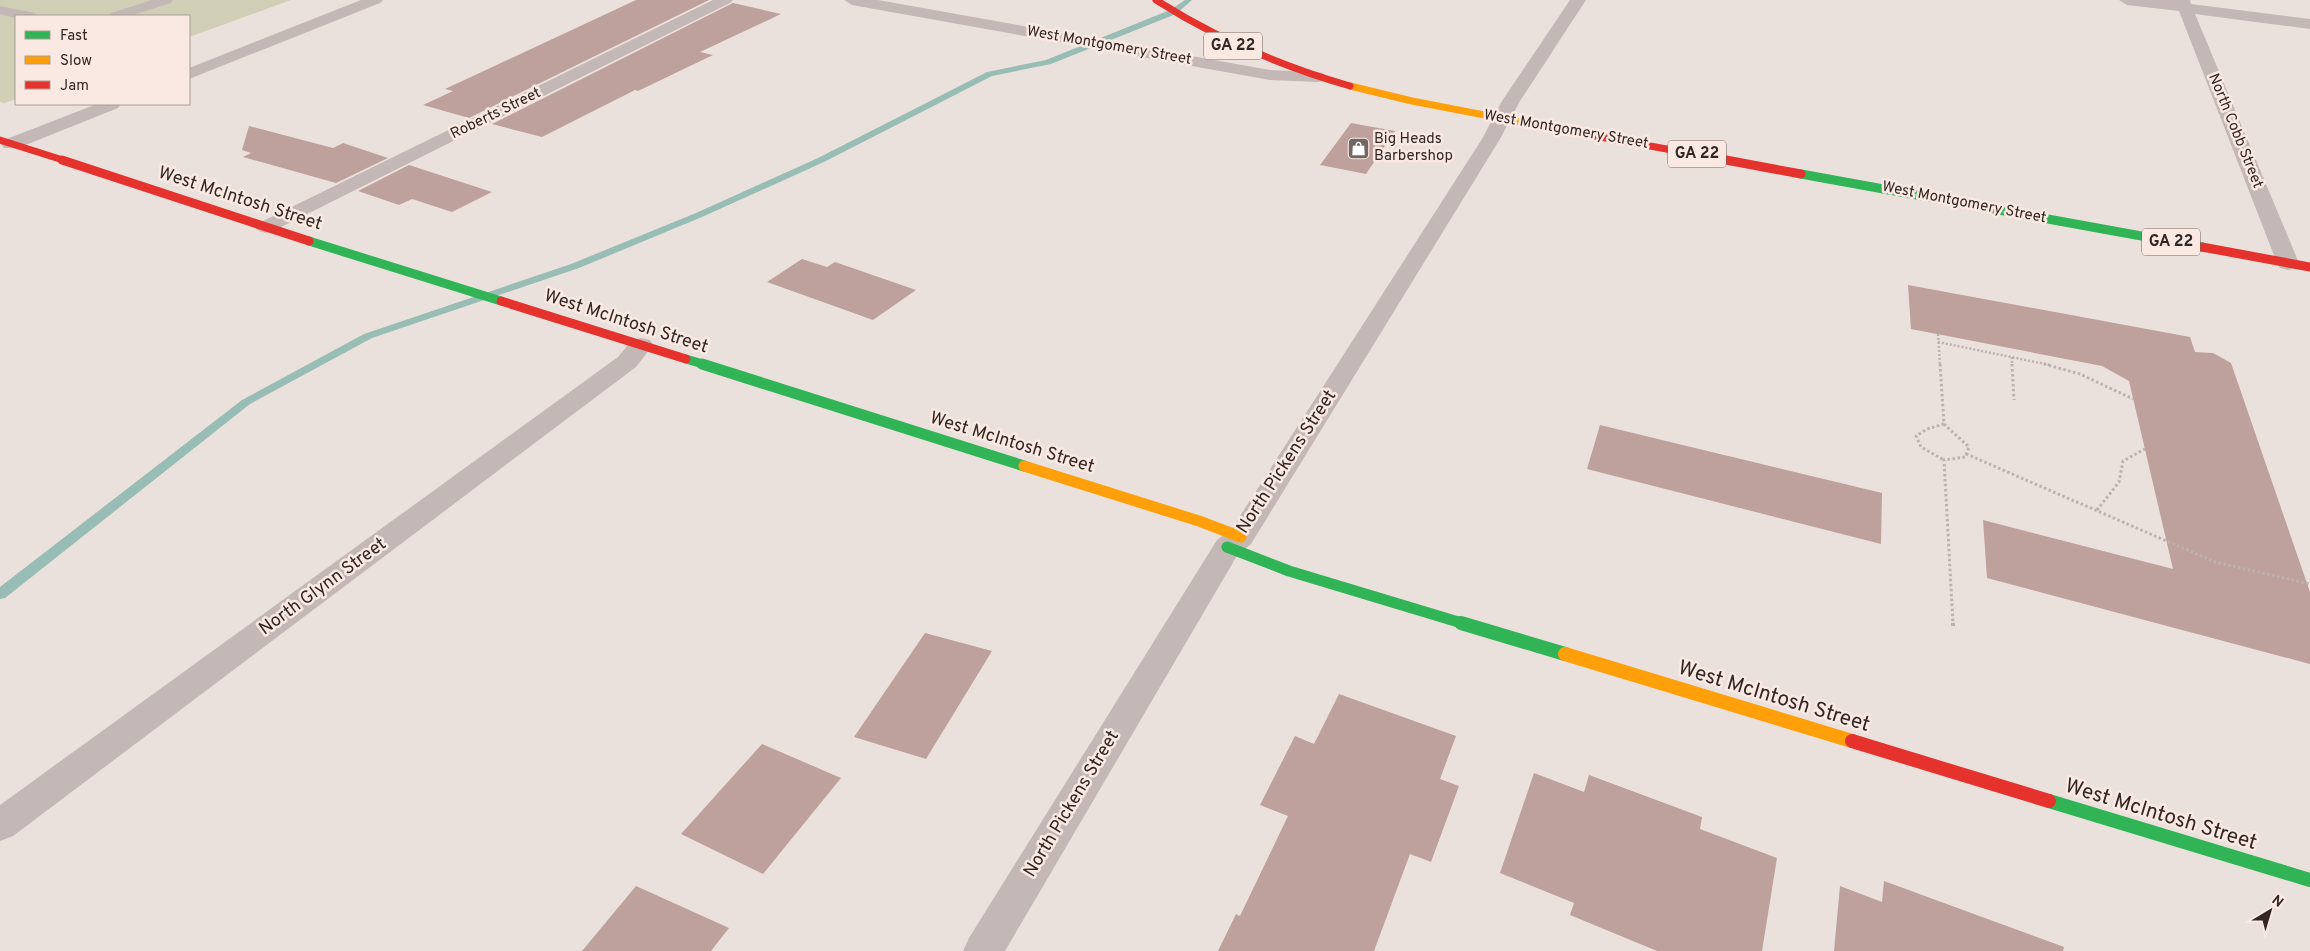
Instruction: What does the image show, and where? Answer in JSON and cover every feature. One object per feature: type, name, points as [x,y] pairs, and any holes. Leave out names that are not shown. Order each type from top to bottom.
[{"type":"street","points":[[190,74],[375,0]]},
{"type":"street","name":"Roberts Street","points":[[266,227],[725,0]]},
{"type":"street","name":"West Montgomery Street","points":[[852,0],[1270,75],[1317,77],[1369,92],[1502,119],[2310,267]]},
{"type":"street","name":"GA 22","points":[[1156,0],[1192,25],[1231,44],[1265,59],[1317,77]]},
{"type":"street","name":"North Pickens Street","points":[[983,951],[1234,542],[1502,119],[1511,101],[1578,0]]},
{"type":"street","points":[[2127,0],[2184,4],[2310,24]]},
{"type":"street","name":"North Cobb Street","points":[[2184,4],[2288,263]]},
{"type":"street","points":[[6,142],[109,105]]},
{"type":"street","name":"West McIntosh Street","points":[[6,142],[266,227],[1199,520],[1234,542],[1289,571],[2310,880]]},
{"type":"street","name":"North Glynn Street","points":[[0,825],[627,362],[641,345]]},
{"type":"lane","points":[[119,15],[166,0]]},
{"type":"lane","points":[[0,10],[25,15]]},
{"type":"path","points":[[1938,334],[1944,424],[1969,447],[1965,457],[1944,460],[1921,447],[1916,436],[1927,429],[1944,424]]},
{"type":"path","points":[[1938,342],[2012,357],[2080,374],[2133,399]]},
{"type":"path","points":[[2012,357],[2014,400]]},
{"type":"path","points":[[2097,510],[2119,482],[2123,461],[2145,449]]},
{"type":"path","points":[[1966,454],[2215,562],[2310,584]]},
{"type":"path","points":[[1944,460],[1953,628]]},
{"type":"shaded area","points":[[0,0],[291,0],[190,37],[190,15],[15,15],[15,99],[5,103],[0,102]]},
{"type":"building","points":[[636,0],[709,0],[469,118],[423,105],[453,91],[445,89]]},
{"type":"building","points":[[733,3],[781,14],[700,52],[713,55],[638,91],[635,90],[542,137],[492,124]]},
{"type":"building","name":"Big Heads Barbershop","points":[[1351,123],[1395,131],[1366,174],[1320,165]]},
{"type":"building","points":[[249,126],[333,148],[343,143],[388,158],[336,183],[243,157],[251,153],[242,150]]},
{"type":"building","points":[[409,165],[492,192],[452,212],[412,199],[399,205],[358,191]]},
{"type":"building","points":[[802,259],[827,267],[835,262],[916,290],[873,320],[767,282]]},
{"type":"building","points":[[1908,285],[2190,337],[2195,352],[2213,353],[2231,363],[2310,592],[2310,664],[1987,578],[1983,520],[2173,569],[2129,381],[2102,366],[1911,329]]},
{"type":"building","points":[[1600,425],[1882,493],[1881,544],[1587,469]]},
{"type":"building","points":[[925,633],[992,651],[926,759],[854,737]]},
{"type":"building","points":[[1339,694],[1456,736],[1440,779],[1459,786],[1431,862],[1410,854],[1374,951],[1218,951],[1236,914],[1240,916],[1288,816],[1260,805],[1295,736],[1314,744]]},
{"type":"building","points":[[762,744],[841,778],[763,874],[681,834]]},
{"type":"building","points":[[1534,773],[1584,792],[1589,775],[1702,817],[1700,829],[1777,858],[1762,951],[1657,951],[1570,915],[1574,903],[1500,873]]},
{"type":"building","points":[[1884,881],[2064,947],[2063,951],[1834,951],[1840,886],[1882,902]]},
{"type":"building","points":[[636,886],[729,928],[711,951],[582,951]]},
{"type":"waterway","points":[[0,594],[246,402],[368,336],[575,266],[699,215],[821,160],[990,74],[1048,62],[1173,12],[1189,0]]},
{"type":"traffic: fast","points":[[1801,174],[2202,247]]},
{"type":"traffic: fast","points":[[309,241],[501,301]]},
{"type":"traffic: fast","points":[[686,359],[1024,466]]},
{"type":"traffic: fast","points":[[1227,547],[1289,571],[1565,654]]},
{"type":"traffic: fast","points":[[2049,801],[2310,880]]},
{"type":"traffic: slow","points":[[1350,86],[1412,101],[1578,133]]},
{"type":"traffic: slow","points":[[1024,466],[1199,521],[1241,537]]},
{"type":"traffic: slow","points":[[1565,654],[1852,741]]},
{"type":"traffic: jam","points":[[1156,0],[1202,28],[1250,51],[1298,70],[1350,86]]},
{"type":"traffic: jam","points":[[1578,133],[1801,174]]},
{"type":"traffic: jam","points":[[0,140],[309,241]]},
{"type":"traffic: jam","points":[[2202,247],[2310,267]]},
{"type":"traffic: jam","points":[[501,301],[686,359]]},
{"type":"traffic: jam","points":[[1852,741],[2049,801]]},
{"type":"place","name":"Big Heads Barbershop","points":[[1358,148]]}]
